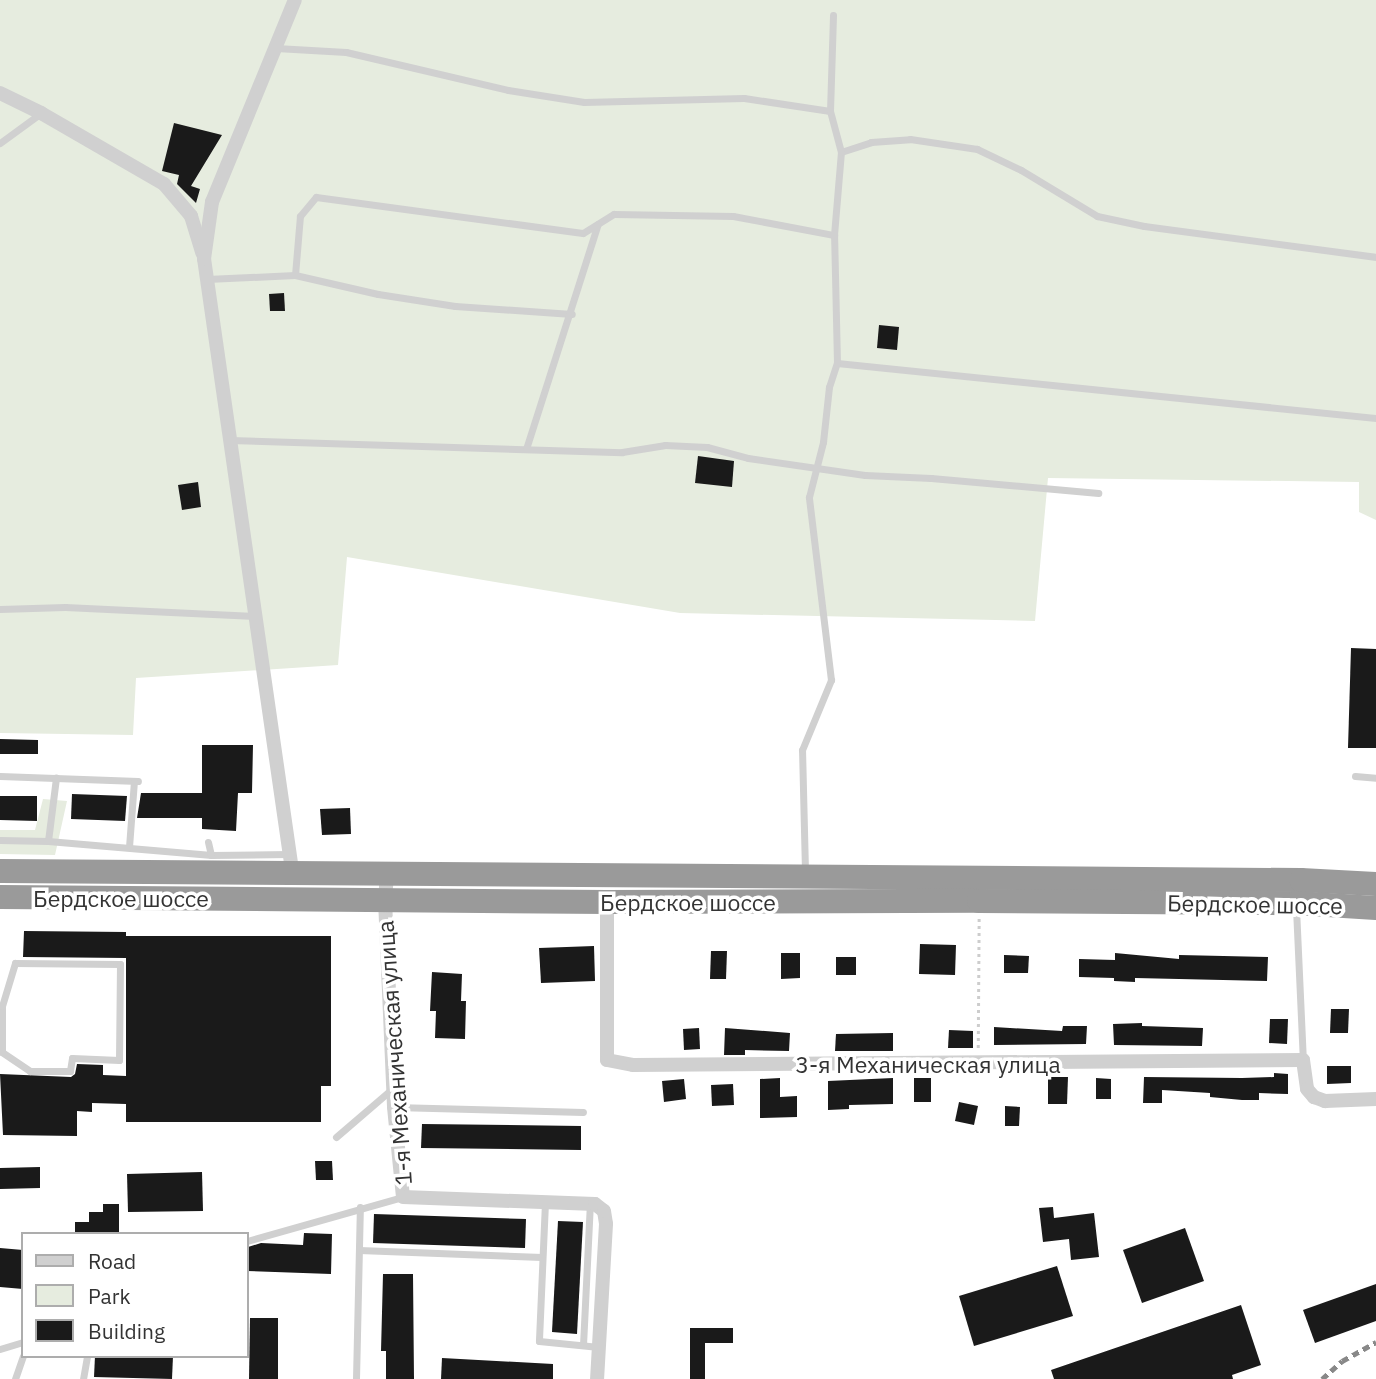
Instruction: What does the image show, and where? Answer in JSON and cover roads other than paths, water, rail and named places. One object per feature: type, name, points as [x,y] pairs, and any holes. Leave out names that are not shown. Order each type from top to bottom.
[{"type":"highway","name":"Бердское шоссе","points":[[0,871],[291,863],[387,873],[805,879],[1287,880],[1376,884]]},
{"type":"highway","name":"Бердское шоссе","points":[[0,897],[607,902],[1296,903],[1376,908]]},
{"type":"street","points":[[204,259],[212,202],[295,0]]},
{"type":"street","points":[[0,93],[41,113],[164,184],[191,216],[204,259],[295,899]]},
{"type":"street","name":"1-я Механическая улица","points":[[387,873],[385,900],[393,1088],[403,1197],[590,1204]]},
{"type":"street","name":"3-я Механическая улица","points":[[607,902],[607,1060],[633,1065],[1303,1060]]},
{"type":"street","points":[[1303,1060],[1307,1089],[1314,1097],[1325,1101],[1376,1098]]},
{"type":"street","points":[[590,1204],[604,1211],[606,1224],[597,1379]]},
{"type":"lane","points":[[805,879],[802,750],[831,680],[809,497],[829,387],[837,363],[834,235],[841,152],[830,111],[833,15]]},
{"type":"lane","points":[[275,48],[346,52],[508,90],[584,102],[744,98],[830,111]]},
{"type":"lane","points":[[0,143],[41,113]]},
{"type":"lane","points":[[841,152],[871,142],[910,139],[977,149],[1021,170],[1097,216],[1144,226],[1376,257]]},
{"type":"lane","points":[[295,275],[300,216],[316,197],[583,233],[614,215],[733,216],[834,235]]},
{"type":"lane","points":[[526,449],[572,314],[598,224]]},
{"type":"lane","points":[[206,279],[295,275],[378,294],[455,306],[572,314]]},
{"type":"lane","points":[[837,363],[1376,418]]},
{"type":"lane","points":[[230,439],[622,452],[665,445],[707,447],[748,458],[865,475],[932,478],[1098,493]]},
{"type":"lane","points":[[0,609],[65,607],[255,615]]},
{"type":"lane","points":[[0,776],[136,781],[130,846]]},
{"type":"lane","points":[[1355,776],[1376,778]]},
{"type":"lane","points":[[48,841],[55,778]]},
{"type":"lane","points":[[0,840],[130,846],[291,863]]},
{"type":"lane","points":[[208,842],[211,855]]},
{"type":"lane","points":[[1296,903],[1303,1060]]},
{"type":"lane","points":[[15,963],[120,964],[118,1060],[72,1058],[70,1071],[30,1070],[2,1052],[3,992],[15,963]]},
{"type":"lane","points":[[336,1137],[393,1088]]},
{"type":"lane","points":[[394,1107],[583,1112]]},
{"type":"lane","points":[[248,1241],[359,1207],[403,1197]]},
{"type":"lane","points":[[545,1201],[539,1341],[598,1347]]},
{"type":"lane","points":[[583,1345],[590,1204]]},
{"type":"lane","points":[[356,1379],[359,1207]]},
{"type":"lane","points":[[359,1250],[542,1257]]},
{"type":"lane","points":[[0,1349],[21,1343]]},
{"type":"lane","points":[[15,1379],[22,1358]]},
{"type":"lane","points":[[83,1379],[87,1358]]},
{"type":"railway","points":[[1322,1379],[1342,1361],[1376,1342]]}]
